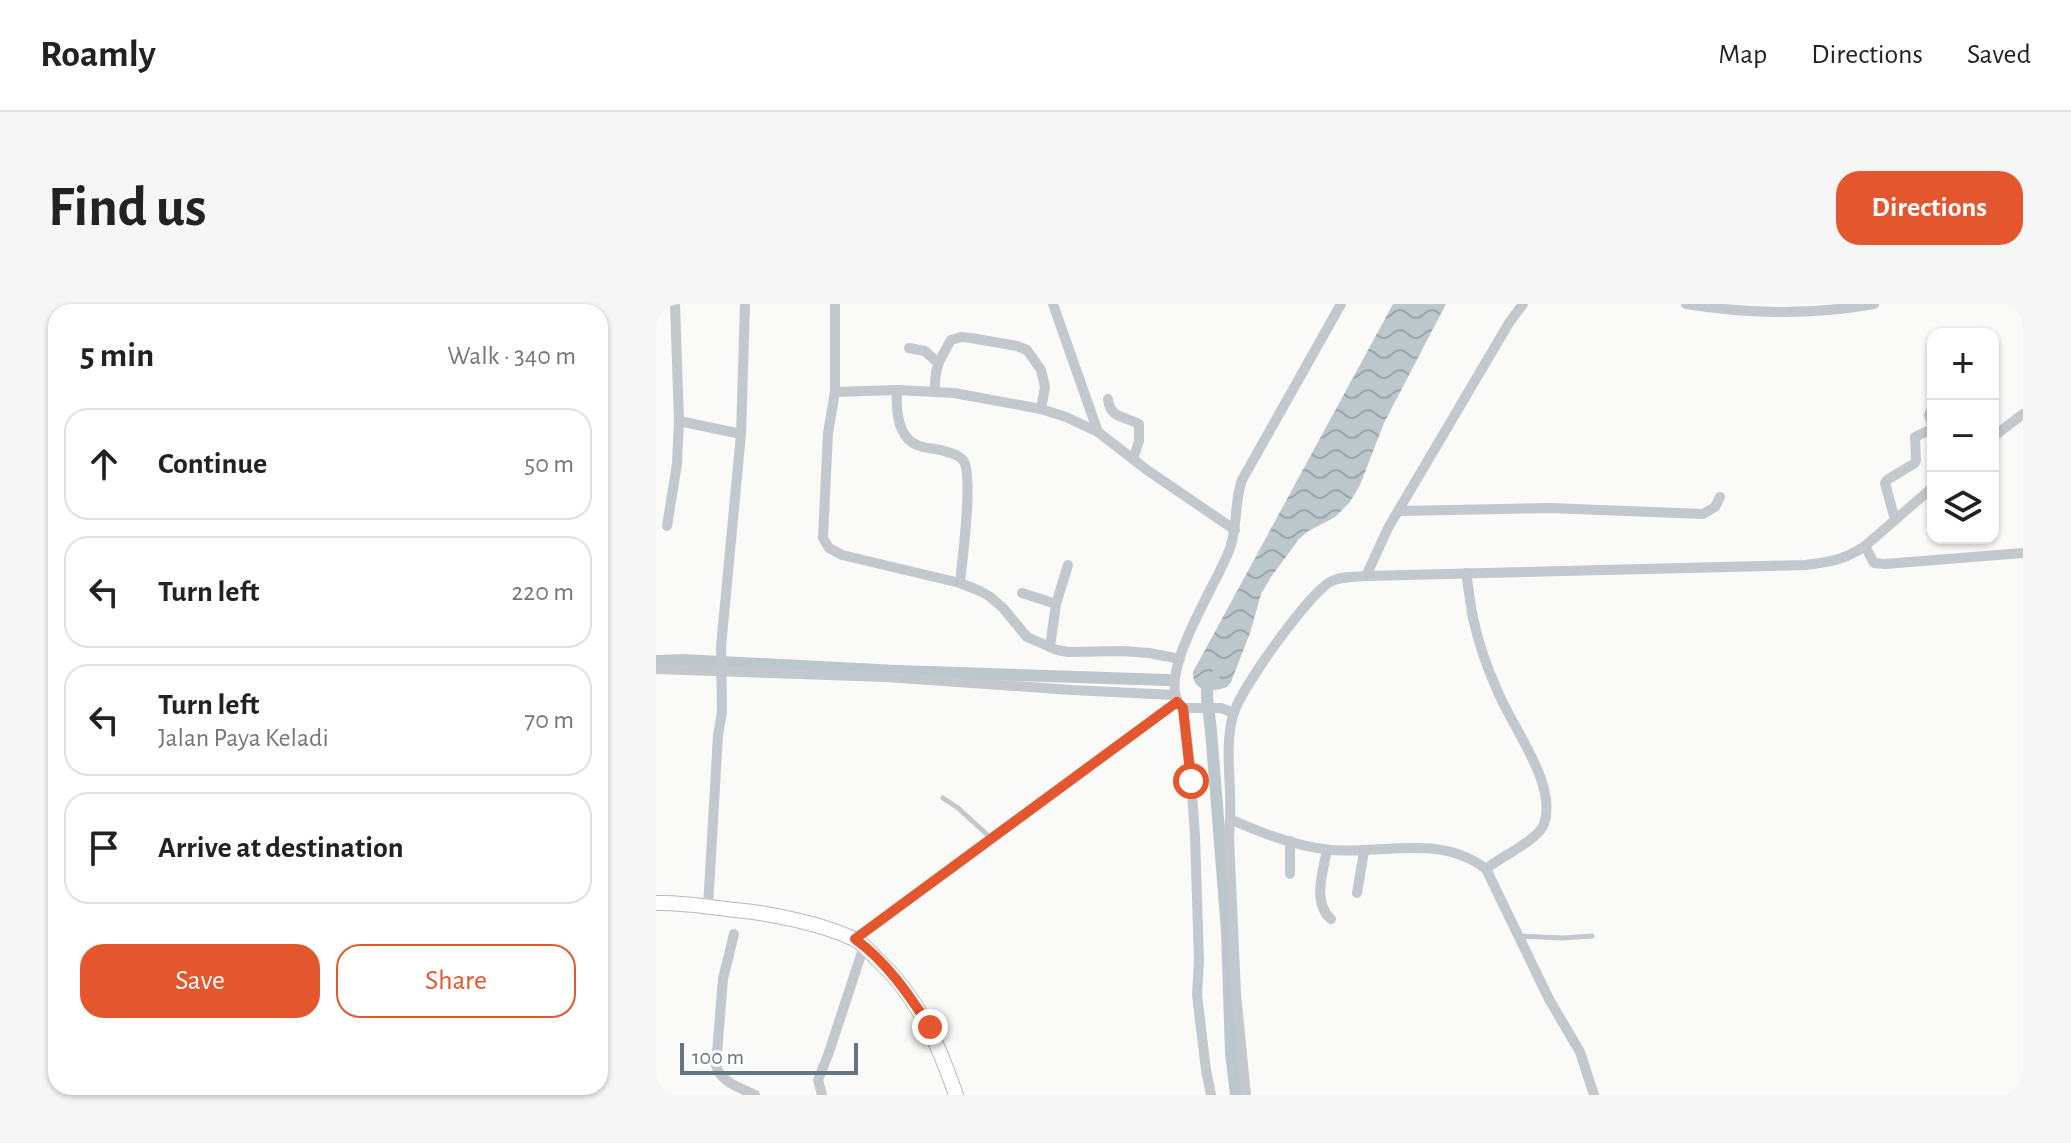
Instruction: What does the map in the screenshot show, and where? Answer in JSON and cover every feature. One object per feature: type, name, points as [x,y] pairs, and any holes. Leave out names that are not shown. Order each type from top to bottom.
[{"type":"main road","points":[[656,903],[673,902],[751,911],[787,918],[860,942],[898,981],[930,1027],[956,1095]]},
{"type":"street","points":[[667,526],[677,464],[679,421],[675,304]]},
{"type":"street","points":[[708,907],[722,712],[721,647],[741,434],[745,304]]},
{"type":"street","points":[[835,304],[835,392],[828,433],[825,544],[842,555],[960,583],[989,596],[1027,637],[1050,647],[1068,652],[1122,651],[1180,659]]},
{"type":"street","points":[[1053,304],[1098,432]]},
{"type":"street","points":[[1211,1095],[1197,995],[1199,961],[1190,764],[1176,670],[1187,638],[1230,549],[1242,480],[1341,304]]},
{"type":"street","points":[[1366,576],[1388,528],[1523,304]]},
{"type":"street","points":[[1686,304],[1784,312],[1874,304]]},
{"type":"street","points":[[935,391],[938,363],[951,340],[961,337],[1017,346],[1027,350],[1041,370],[1045,387],[1041,409]]},
{"type":"street","points":[[909,348],[925,351],[938,363]]},
{"type":"street","points":[[897,390],[899,423],[908,439],[917,445],[958,456],[964,461],[968,486],[960,583]]},
{"type":"street","points":[[835,392],[935,391],[983,397],[1066,417],[1098,432],[1235,530]]},
{"type":"street","points":[[1108,399],[1111,411],[1139,424],[1139,441],[1133,459]]},
{"type":"street","points":[[1999,432],[2023,414]]},
{"type":"street","points":[[679,421],[741,434]]},
{"type":"street","points":[[1895,520],[1885,483],[1915,463],[1915,437],[1927,431]]},
{"type":"street","points":[[1246,1095],[1236,994],[1229,838],[1229,744],[1234,713],[1270,652],[1309,602],[1329,582],[1366,576],[1805,565],[1834,561],[1850,556],[1865,546],[1927,492]]},
{"type":"street","points":[[1399,511],[1550,508],[1703,514],[1715,507],[1720,497]]},
{"type":"street","points":[[1865,546],[1874,563]]},
{"type":"street","points":[[1850,556],[1874,563],[1913,563],[2023,553]]},
{"type":"street","points":[[1050,647],[1056,604],[1068,565]]},
{"type":"street","points":[[1466,573],[1474,623],[1482,649],[1498,693],[1535,765],[1547,807],[1543,827],[1535,837],[1486,869]]},
{"type":"street","points":[[1022,593],[1056,604]]},
{"type":"street","points":[[656,669],[886,677],[1072,690],[1221,708],[1234,713]]},
{"type":"street","points":[[822,1095],[819,1076],[828,1055],[860,942],[1122,741],[1182,704]]},
{"type":"street","points":[[1230,819],[1290,841],[1327,850],[1427,848],[1457,852],[1476,860],[1486,869],[1549,999],[1580,1052],[1594,1095]]},
{"type":"street","points":[[1290,841],[1290,874]]},
{"type":"street","points":[[1327,850],[1321,897],[1323,912],[1331,919]]},
{"type":"street","points":[[1357,893],[1364,851]]},
{"type":"street","points":[[734,934],[723,979],[716,1065],[725,1081],[755,1095]]},
{"type":"lane","points":[[943,798],[992,839]]},
{"type":"lane","points":[[1519,936],[1592,936]]},
{"type":"water","points":[[1393,304],[1446,304],[1384,423],[1360,485],[1350,502],[1335,517],[1299,539],[1271,577],[1261,594],[1250,633],[1227,687],[1209,690],[1199,687],[1193,672]]},
{"type":"waterway","points":[[656,661],[1168,680]]},
{"type":"waterway","points":[[1214,677],[1207,697],[1227,930],[1231,1053],[1236,1095]]},
{"type":"route","points":[[930,1027],[889,970],[855,939],[1177,702],[1183,708],[1191,781]]}]
